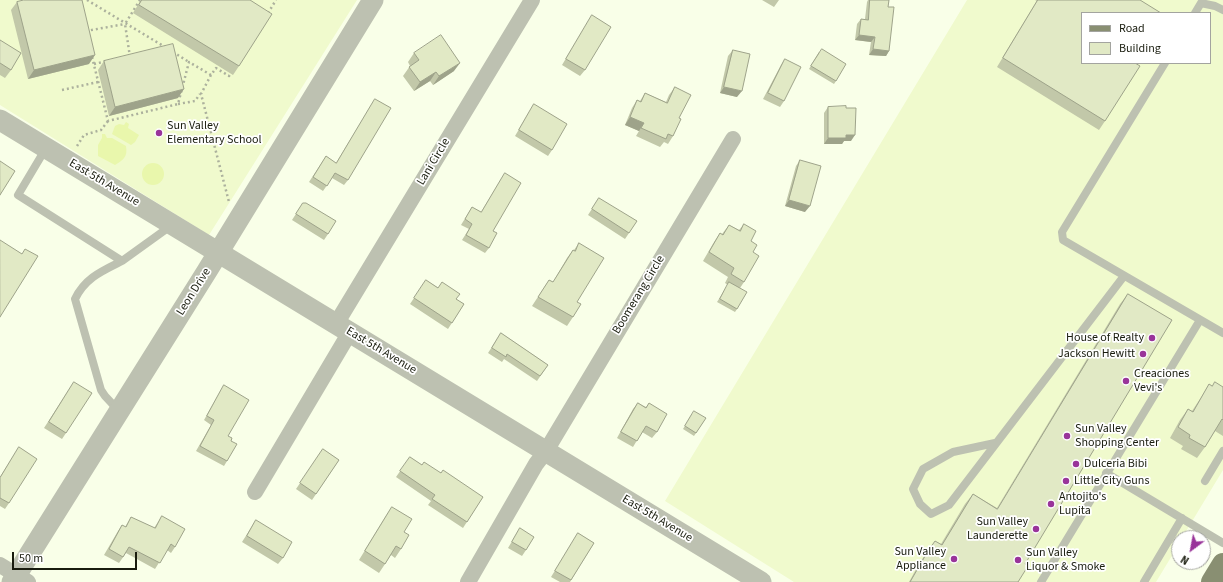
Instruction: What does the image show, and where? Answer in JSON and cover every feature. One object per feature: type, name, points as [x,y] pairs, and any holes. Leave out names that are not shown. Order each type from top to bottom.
[{"type":"main road","points":[[1212,582],[1223,564]]},
{"type":"street","name":"Leon Drive","points":[[14,576],[119,411],[373,0]]},
{"type":"street","name":"Lani Circle","points":[[254,492],[343,328],[532,0]]},
{"type":"street","name":"East 5th Avenue","points":[[0,120],[761,582]]},
{"type":"street","name":"Boomerang Circle","points":[[468,582],[536,464],[546,451],[733,138]]},
{"type":"lane","points":[[1196,12],[1201,3],[1215,6],[1223,10]]},
{"type":"lane","points":[[1164,64],[1062,232],[1063,240],[1223,334]]},
{"type":"lane","points":[[46,148],[18,195],[122,261]]},
{"type":"lane","points":[[119,411],[101,390],[74,299],[86,281],[98,272],[122,261],[173,225]]},
{"type":"lane","points":[[995,443],[953,452],[923,469],[913,489],[920,504],[931,514],[949,504],[1124,276]]},
{"type":"lane","points":[[1041,582],[1200,320]]},
{"type":"lane","points":[[1205,481],[1223,451]]},
{"type":"lane","points":[[1106,473],[1223,542]]},
{"type":"lane","points":[[1144,582],[1182,518]]},
{"type":"path","points":[[87,0],[212,75]]},
{"type":"path","points":[[130,57],[125,24],[140,0]]},
{"type":"path","points":[[268,13],[276,0]]},
{"type":"path","points":[[84,23],[87,38]]},
{"type":"path","points":[[86,31],[125,24]]},
{"type":"path","points":[[160,50],[168,49]]},
{"type":"path","points":[[90,51],[108,121]]},
{"type":"path","points":[[122,58],[137,55]]},
{"type":"path","points":[[94,64],[108,61]]},
{"type":"path","points":[[178,104],[189,62]]},
{"type":"path","points":[[73,153],[84,135],[101,130],[108,121],[195,101],[201,94],[216,68],[229,76],[235,67]]},
{"type":"path","points":[[62,90],[98,82]]},
{"type":"path","points":[[201,94],[226,198],[230,204],[227,208]]},
{"type":"shaded area","name":"Sun Valley Elementary School","points":[[0,0],[357,0],[209,235],[0,105]]},
{"type":"shaded area","name":"Sun Valley Shopping Center","points":[[967,0],[1223,0],[1223,470],[1187,530],[1171,530],[1171,557],[1156,582],[794,582],[665,501]]},
{"type":"shaded area","points":[[126,122],[129,124],[128,128],[139,135],[135,142],[131,145],[112,134],[115,126],[119,124],[124,125]]},
{"type":"shaded area","points":[[102,134],[105,134],[107,138],[112,138],[126,146],[126,156],[115,165],[98,156],[98,145],[102,138]]},
{"type":"shaded area","points":[[149,163],[157,163],[164,170],[164,178],[157,185],[149,185],[142,178],[142,170]]},
{"type":"building","points":[[24,0],[82,0],[95,55],[34,70],[17,2]]},
{"type":"building","points":[[142,0],[250,0],[272,14],[239,66],[139,5]]},
{"type":"building","points":[[870,0],[889,0],[888,7],[894,7],[889,51],[873,49],[875,37],[859,35],[861,19],[868,20]]},
{"type":"building","points":[[1038,0],[1140,0],[1159,12],[1081,12],[1081,64],[1137,64],[1140,66],[1105,121],[1003,58]]},
{"type":"building","points":[[592,15],[611,27],[585,70],[566,59]]},
{"type":"building","points":[[441,35],[460,63],[439,76],[436,72],[420,82],[409,67],[419,60],[414,53]]},
{"type":"building","points":[[0,40],[21,53],[11,70],[0,63]]},
{"type":"building","points":[[173,44],[184,89],[115,107],[104,61]]},
{"type":"building","points":[[822,49],[846,64],[836,81],[811,66]]},
{"type":"building","points":[[733,50],[750,54],[742,91],[724,87]]},
{"type":"building","points":[[785,59],[801,67],[784,101],[768,93]]},
{"type":"building","points":[[675,87],[691,95],[679,118],[681,119],[673,136],[668,134],[666,139],[641,128],[644,123],[630,117],[637,100],[641,102],[645,93],[667,103]]},
{"type":"building","points":[[375,99],[391,108],[348,180],[335,173],[327,186],[313,177],[326,156],[336,163]]},
{"type":"building","points":[[534,104],[567,124],[552,150],[519,130]]},
{"type":"building","points":[[846,106],[846,108],[856,108],[855,135],[846,135],[846,138],[828,138],[828,107]]},
{"type":"building","points":[[800,160],[821,166],[810,206],[789,200]]},
{"type":"building","points":[[0,161],[15,171],[0,195]]},
{"type":"building","points":[[505,173],[521,183],[493,231],[497,233],[489,248],[466,235],[472,224],[465,219],[472,207],[481,212]]},
{"type":"building","points":[[599,198],[637,221],[629,233],[592,209]]},
{"type":"building","points":[[303,203],[306,203],[336,221],[328,234],[296,214]]},
{"type":"building","points":[[744,224],[756,231],[751,241],[757,245],[753,252],[759,256],[744,282],[731,274],[734,268],[709,252],[720,233],[723,235],[729,225],[740,231]]},
{"type":"building","points":[[0,240],[22,254],[25,249],[38,256],[0,317]]},
{"type":"building","points":[[579,243],[604,258],[577,302],[581,304],[573,317],[538,297],[549,280],[553,282]]},
{"type":"building","points":[[426,280],[438,288],[442,282],[460,294],[456,299],[464,304],[452,323],[414,298]]},
{"type":"building","points":[[729,282],[747,292],[737,309],[720,299]]},
{"type":"building","name":"Sun Valley Shopping Center","points":[[1128,294],[1172,320],[1025,564],[1028,566],[1018,582],[910,582],[935,541],[942,545],[973,494],[997,509]]},
{"type":"building","points":[[501,333],[548,365],[540,376],[507,354],[506,357],[492,348]]},
{"type":"building","points":[[74,382],[92,393],[66,433],[49,422]]},
{"type":"building","points":[[1215,382],[1223,387],[1223,420],[1222,419],[1205,447],[1189,438],[1190,435],[1178,427],[1188,409],[1193,412],[1209,384],[1212,386]]},
{"type":"building","points":[[224,385],[249,400],[228,436],[232,438],[231,441],[237,444],[227,461],[200,446],[214,420],[207,416]]},
{"type":"building","points":[[638,403],[646,408],[649,403],[667,414],[657,432],[646,426],[637,441],[621,432]]},
{"type":"building","points":[[694,411],[706,418],[696,433],[685,426]]},
{"type":"building","points":[[19,447],[37,459],[9,503],[0,498],[0,478]]},
{"type":"building","points":[[323,449],[339,460],[316,494],[300,483]]},
{"type":"building","points":[[410,457],[422,465],[424,462],[441,473],[443,470],[483,497],[467,522],[432,499],[435,495],[400,471]]},
{"type":"building","points":[[392,507],[412,519],[404,532],[409,535],[401,549],[396,546],[385,564],[365,551]]},
{"type":"building","points":[[162,516],[185,529],[175,547],[171,544],[160,563],[129,547],[123,557],[109,549],[122,525],[126,527],[131,517],[155,528]]},
{"type":"building","points":[[256,520],[292,542],[283,558],[247,536]]},
{"type":"building","points":[[520,528],[534,537],[526,550],[512,542]]},
{"type":"building","points":[[578,533],[594,543],[571,580],[555,571]]},
{"type":"place","name":"Sun Valley Elementary School","points":[[159,133]]},
{"type":"place","name":"House of Realty","points":[[1152,338]]},
{"type":"place","name":"Jackson Hewitt","points":[[1143,354]]},
{"type":"place","name":"Creaciones Vevi's","points":[[1126,381]]},
{"type":"place","name":"Sun Valley Shopping Center","points":[[1067,436]]},
{"type":"place","name":"Dulceria Bibi","points":[[1076,464]]},
{"type":"place","name":"Little City Guns","points":[[1066,481]]},
{"type":"place","name":"Antojito's Lupita","points":[[1051,504]]},
{"type":"place","name":"Sun Valley Launderette","points":[[1036,529]]},
{"type":"place","name":"Sun Valley Appliance","points":[[954,559]]},
{"type":"place","name":"Sun Valley Liquor & Smoke","points":[[1018,560]]}]
